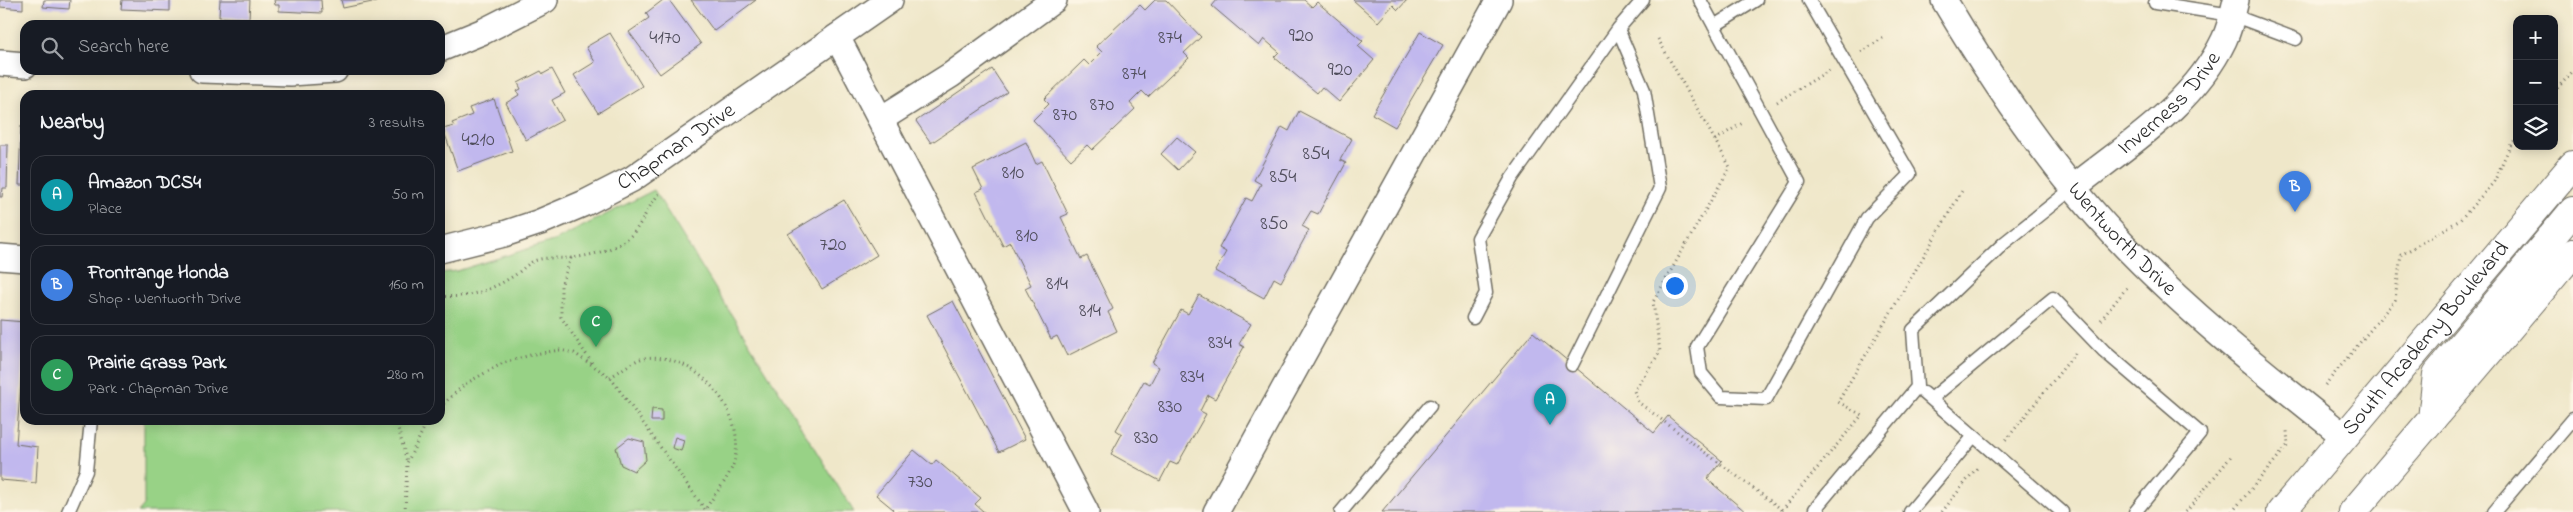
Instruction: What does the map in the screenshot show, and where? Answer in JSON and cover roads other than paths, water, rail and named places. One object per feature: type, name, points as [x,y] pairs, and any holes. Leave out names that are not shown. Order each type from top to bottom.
[{"type":"highway","name":"South Academy Boulevard","points":[[2281,512],[2573,165]]},
{"type":"highway","points":[[2432,419],[2437,374],[2573,211]]},
{"type":"highway","points":[[2353,512],[2573,253]]},
{"type":"street","points":[[445,47],[484,31],[545,0]]},
{"type":"street","name":"Chapman Drive","points":[[445,249],[477,242],[540,222],[585,203],[632,178],[890,0]]},
{"type":"street","points":[[880,119],[951,75],[1054,0]]},
{"type":"street","points":[[1216,512],[1499,0]]},
{"type":"street","name":"Wentworth Drive","points":[[1944,0],[2010,103],[2074,188],[2117,238],[2191,311],[2345,437]]},
{"type":"street","name":"Inverness Drive","points":[[2074,188],[2172,109],[2196,85],[2225,38],[2234,7]]},
{"type":"street","points":[[837,36],[1086,512]]},
{"type":"street","points":[[0,63],[20,65]]},
{"type":"street","points":[[0,257],[20,259]]},
{"type":"lane","points":[[1473,318],[1486,293],[1478,238],[1512,178],[1618,29],[1643,0]]},
{"type":"lane","points":[[1700,0],[1799,182],[1697,346],[1700,373],[1721,397],[1766,399],[1867,218],[1910,174],[1809,0]]},
{"type":"lane","points":[[1714,26],[1756,0]]},
{"type":"lane","points":[[2155,3],[2234,7],[2296,39]]},
{"type":"lane","points":[[1572,365],[1660,188],[1644,90],[1618,29]]},
{"type":"lane","points":[[2062,512],[1973,437],[1917,386],[1913,330],[2004,243],[2074,188]]},
{"type":"lane","points":[[1930,399],[2053,298],[2104,351],[2200,433],[2135,512]]},
{"type":"lane","points":[[1820,512],[1815,508],[1917,386]]},
{"type":"lane","points":[[1341,512],[1430,406]]},
{"type":"lane","points":[[2494,512],[2573,419]]},
{"type":"lane","points":[[68,512],[86,471],[91,425]]},
{"type":"lane","points":[[1910,512],[1973,437]]},
{"type":"place","name":"Frontrange Honda","points":[[2295,212]]},
{"type":"place","name":"Prairie Grass Park","points":[[596,347]]},
{"type":"place","name":"Amazon DCS4","points":[[1550,425]]}]
